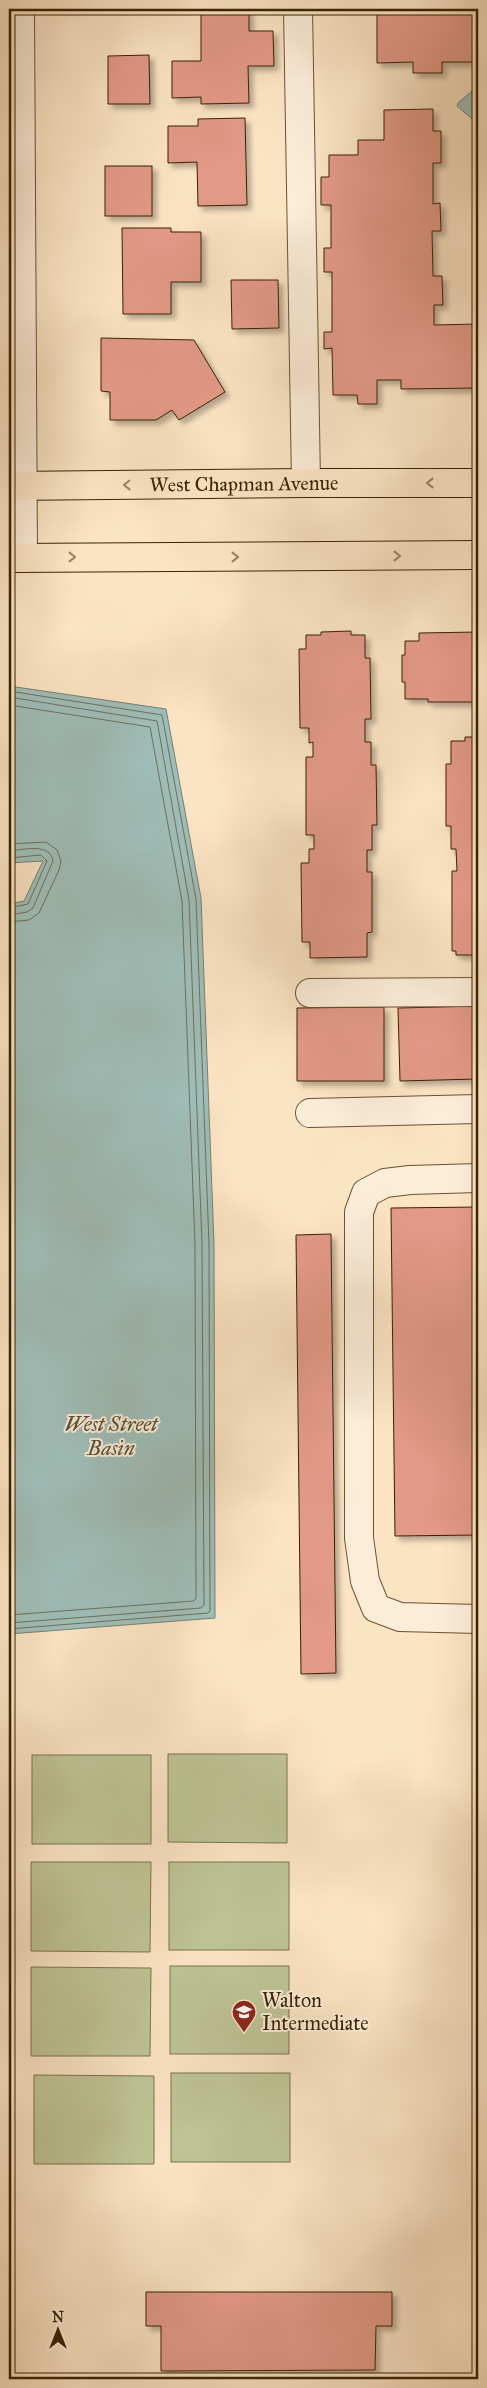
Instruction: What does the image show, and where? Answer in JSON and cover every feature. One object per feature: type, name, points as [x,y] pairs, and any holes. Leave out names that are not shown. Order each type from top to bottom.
[{"type":"main road","name":"West Chapman Avenue","points":[[16,486],[306,482],[478,483]]},
{"type":"main road","points":[[16,558],[478,556]]},
{"type":"street","points":[[16,558],[20,9]]},
{"type":"street","points":[[298,9],[306,482]]},
{"type":"street","points":[[310,993],[478,992]]},
{"type":"street","points":[[310,1113],[478,1109]]},
{"type":"street","points":[[478,1178],[410,1180],[385,1183],[366,1193],[359,1212],[359,1538],[365,1581],[376,1608],[400,1617],[478,1618]]},
{"type":"green space","points":[[168,1754],[287,1754],[287,1843],[168,1842]]},
{"type":"green space","points":[[32,1755],[151,1755],[151,1844],[32,1844]]},
{"type":"green space","points":[[31,1862],[151,1862],[150,1952],[31,1951]]},
{"type":"green space","points":[[169,1862],[289,1862],[289,1950],[169,1950]]},
{"type":"green space","points":[[170,1966],[289,1966],[289,2054],[170,2054]]},
{"type":"green space","points":[[31,1967],[151,1968],[150,2056],[31,2056]]},
{"type":"green space","points":[[171,2073],[290,2073],[290,2162],[171,2162]]},
{"type":"green space","points":[[34,2075],[154,2076],[154,2164],[34,2164]]},
{"type":"water","points":[[478,86],[478,124],[457,106]]},
{"type":"water","name":"West Street Basin","points":[[9,686],[166,709],[201,898],[214,1244],[215,1618],[9,1634],[9,904],[24,901],[43,861],[9,863]]},
{"type":"building","points":[[201,9],[249,9],[249,31],[273,31],[274,66],[248,66],[249,103],[201,104],[201,97],[172,98],[172,61],[201,61]]},
{"type":"building","points":[[377,9],[478,9],[478,62],[442,62],[442,73],[413,73],[413,62],[377,63]]},
{"type":"building","points":[[149,55],[150,104],[108,104],[108,56]]},
{"type":"building","points":[[433,109],[433,131],[441,131],[441,163],[433,163],[433,204],[440,203],[441,231],[432,231],[433,276],[442,276],[443,305],[434,305],[434,325],[478,324],[478,388],[401,389],[401,380],[377,380],[377,404],[358,404],[357,395],[333,395],[332,348],[324,349],[324,332],[332,332],[332,272],[324,272],[324,248],[331,248],[331,205],[321,205],[321,177],[329,177],[329,155],[358,155],[358,140],[384,140],[384,110]]},
{"type":"building","points":[[245,118],[247,205],[198,206],[197,162],[168,163],[168,126],[198,126],[198,119]]},
{"type":"building","points":[[105,166],[152,166],[152,216],[105,216]]},
{"type":"building","points":[[122,228],[171,228],[171,232],[201,232],[201,282],[171,282],[171,314],[123,314]]},
{"type":"building","points":[[231,280],[278,280],[279,328],[232,329]]},
{"type":"building","points":[[101,338],[194,340],[225,392],[179,420],[172,410],[156,420],[110,420],[110,392],[101,391]]},
{"type":"building","points":[[351,631],[351,635],[365,635],[365,658],[370,658],[371,719],[365,719],[365,742],[371,742],[371,765],[376,765],[377,825],[372,825],[372,850],[367,850],[367,872],[372,872],[372,932],[367,933],[367,957],[310,958],[310,942],[302,942],[301,863],[309,863],[309,849],[314,849],[314,835],[306,835],[306,757],[313,757],[313,742],[309,743],[309,728],[300,728],[299,649],[306,649],[306,635],[321,635],[321,632]]},
{"type":"building","points":[[478,632],[478,702],[428,702],[428,699],[405,699],[405,682],[402,682],[402,655],[405,655],[405,641],[419,641],[419,633]]},
{"type":"building","points":[[465,737],[478,737],[478,955],[456,955],[456,951],[452,951],[452,871],[457,871],[456,849],[451,849],[451,826],[446,826],[446,764],[451,764],[451,741],[465,741]]},
{"type":"building","points":[[478,1006],[478,1079],[400,1081],[398,1008]]},
{"type":"building","points":[[384,1007],[384,1081],[297,1081],[297,1008]]},
{"type":"building","points":[[478,1207],[478,1535],[395,1536],[391,1208]]},
{"type":"building","points":[[331,1234],[336,1673],[301,1674],[296,1235]]},
{"type":"building","points":[[146,2292],[392,2292],[392,2326],[376,2326],[375,2370],[161,2371],[161,2326],[146,2326]]},
{"type":"place","name":"Walton Intermediate","points":[[244,2033]]}]
